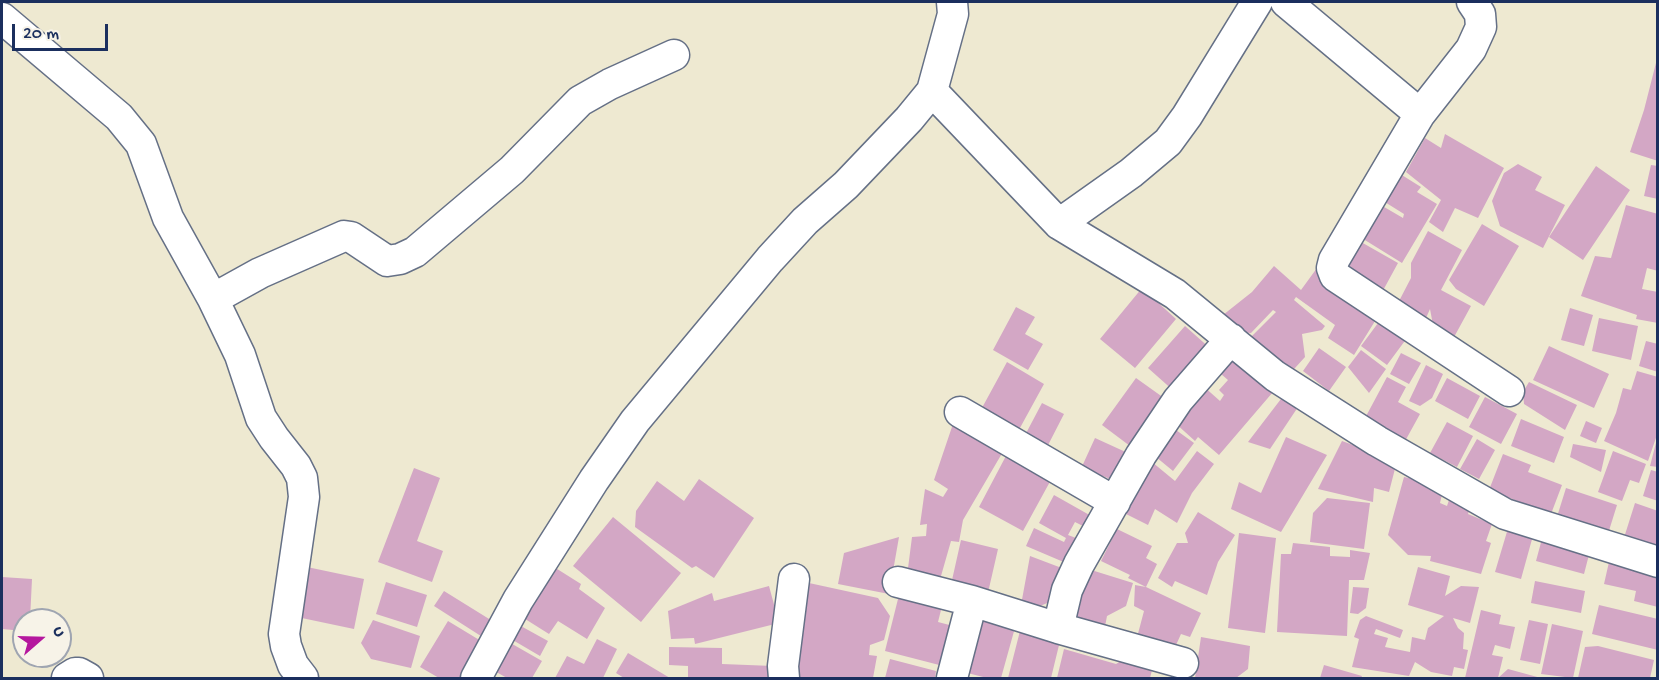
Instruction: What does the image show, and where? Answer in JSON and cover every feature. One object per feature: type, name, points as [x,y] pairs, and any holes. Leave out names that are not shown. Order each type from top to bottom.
[{"type":"street","points":[[476,678],[518,600],[594,480],[635,421],[770,259],[805,221],[846,185],[909,119],[932,91],[953,14],[952,2]]},
{"type":"street","points":[[1059,224],[1131,173],[1168,142],[1187,116],[1257,2]]},
{"type":"street","points":[[1286,2],[1420,114]]},
{"type":"street","points":[[1472,2],[1480,14],[1481,27],[1471,50],[1420,114],[1334,260],[1332,268],[1335,276],[1509,391]]},
{"type":"street","points":[[2,18],[119,117],[141,144],[168,218],[213,299],[240,355],[261,418],[296,466],[302,478],[304,497],[284,634],[293,665],[303,678]]},
{"type":"street","points":[[213,299],[270,268],[344,236],[351,237],[387,261],[400,259],[415,252],[513,170],[580,101],[610,84],[674,55]]},
{"type":"street","points":[[932,91],[1059,224],[1175,294],[1275,376],[1377,441],[1505,514],[1658,562]]},
{"type":"street","points":[[1058,628],[1067,590],[1079,564],[1141,455],[1178,400],[1231,339]]},
{"type":"street","points":[[960,412],[1115,502]]},
{"type":"street","points":[[784,678],[783,666],[794,579]]},
{"type":"street","points":[[898,582],[972,601],[1183,663]]},
{"type":"street","points":[[952,678],[972,601]]},
{"type":"street","points":[[67,678],[70,675],[79,674],[88,678]]},
{"type":"building","points":[[1658,59],[1658,161],[1630,152]]},
{"type":"building","points":[[1445,134],[1504,168],[1478,218],[1455,208],[1443,232],[1429,222],[1441,200],[1406,172],[1425,138],[1441,148]]},
{"type":"building","points":[[1518,164],[1542,177],[1535,190],[1565,205],[1543,248],[1500,226],[1492,201],[1504,173]]},
{"type":"building","points":[[1651,165],[1658,166],[1658,199],[1644,196]]},
{"type":"building","points":[[1596,166],[1630,190],[1583,260],[1549,237]]},
{"type":"building","points":[[1397,172],[1421,187],[1417,192],[1437,204],[1402,263],[1360,237],[1379,204],[1403,218],[1404,214],[1380,199]]},
{"type":"building","points":[[1626,205],[1658,214],[1658,271],[1647,268],[1642,289],[1658,292],[1658,323],[1636,319],[1637,315],[1581,296],[1595,256],[1611,258]]},
{"type":"building","points":[[1482,224],[1519,246],[1484,306],[1456,289],[1449,280]]},
{"type":"building","points":[[1428,231],[1462,250],[1441,290],[1471,306],[1453,339],[1433,325],[1430,309],[1426,318],[1398,303],[1411,278],[1411,263]]},
{"type":"building","points":[[1354,238],[1398,263],[1380,296],[1336,271]]},
{"type":"building","points":[[1274,266],[1301,290],[1317,268],[1380,313],[1354,355],[1328,338],[1335,325],[1296,297],[1294,300],[1325,326],[1322,330],[1302,334],[1305,357],[1285,379],[1250,338],[1276,312],[1273,310],[1251,333],[1237,332],[1223,315],[1252,292]]},
{"type":"building","points":[[1142,288],[1176,319],[1135,368],[1100,339]]},
{"type":"building","points":[[1016,307],[1035,317],[1025,334],[1043,344],[1028,370],[993,350]]},
{"type":"building","points":[[1570,308],[1593,315],[1584,346],[1561,340]]},
{"type":"building","points":[[1599,318],[1638,326],[1631,360],[1592,351]]},
{"type":"building","points":[[1381,319],[1407,338],[1387,365],[1361,346]]},
{"type":"building","points":[[1185,326],[1212,350],[1175,392],[1148,368]]},
{"type":"building","points":[[1646,341],[1658,344],[1658,372],[1639,366]]},
{"type":"building","points":[[1233,346],[1249,372],[1273,392],[1219,455],[1198,437],[1195,441],[1174,422],[1202,385],[1220,401],[1224,395],[1219,390],[1228,380],[1214,368]]},
{"type":"building","points":[[1549,346],[1609,374],[1594,408],[1533,380]]},
{"type":"building","points":[[1319,348],[1346,367],[1329,391],[1303,371]]},
{"type":"building","points":[[1361,350],[1386,369],[1369,393],[1348,367]]},
{"type":"building","points":[[1401,353],[1421,363],[1409,384],[1390,374]]},
{"type":"building","points":[[1007,362],[1044,384],[1015,437],[977,417]]},
{"type":"building","points":[[1426,365],[1443,374],[1432,398],[1420,406],[1409,401]]},
{"type":"building","points":[[1637,371],[1658,377],[1658,432],[1648,461],[1604,441],[1616,413],[1623,388],[1631,390]]},
{"type":"building","points":[[1387,377],[1406,387],[1398,402],[1420,414],[1404,443],[1364,420]]},
{"type":"building","points":[[1136,378],[1164,398],[1130,446],[1102,425]]},
{"type":"building","points":[[1447,378],[1480,396],[1468,419],[1435,401]]},
{"type":"building","points":[[1529,382],[1577,405],[1565,430],[1524,404],[1523,392]]},
{"type":"building","points":[[1284,395],[1298,407],[1270,449],[1248,442]]},
{"type":"building","points":[[1485,397],[1517,414],[1501,444],[1469,427]]},
{"type":"building","points":[[1042,403],[1064,414],[1045,451],[1023,439]]},
{"type":"building","points":[[955,418],[1004,450],[963,520],[959,542],[951,541],[939,583],[907,576],[912,537],[926,536],[927,524],[920,525],[925,489],[943,497],[948,489],[934,480]]},
{"type":"building","points":[[1521,419],[1564,437],[1554,463],[1511,446]]},
{"type":"building","points":[[1586,421],[1602,428],[1596,443],[1580,436]]},
{"type":"building","points":[[1447,422],[1473,436],[1457,467],[1430,453]]},
{"type":"building","points":[[1176,430],[1194,443],[1173,471],[1156,457]]},
{"type":"building","points":[[1286,437],[1327,455],[1281,532],[1231,509],[1239,482],[1261,493]]},
{"type":"building","points":[[1095,438],[1130,454],[1117,482],[1103,476],[1100,482],[1079,473]]},
{"type":"building","points":[[1477,439],[1495,450],[1479,479],[1460,469]]},
{"type":"building","points":[[1658,439],[1658,467],[1650,466]]},
{"type":"building","points":[[1342,441],[1397,461],[1389,492],[1374,488],[1373,502],[1318,489]]},
{"type":"building","points":[[1573,444],[1606,450],[1601,472],[1570,457]]},
{"type":"building","points":[[1197,451],[1214,464],[1192,493],[1177,523],[1155,509],[1148,525],[1118,510],[1152,462],[1175,481]]},
{"type":"building","points":[[1613,451],[1646,464],[1639,483],[1630,480],[1622,501],[1598,492]]},
{"type":"building","points":[[1007,454],[1052,478],[1023,531],[979,507]]},
{"type":"building","points":[[1503,454],[1531,465],[1528,472],[1562,485],[1551,514],[1489,490]]},
{"type":"building","points":[[414,468],[440,478],[417,541],[443,551],[432,582],[378,562]]},
{"type":"building","points":[[1651,470],[1658,472],[1658,501],[1643,496]]},
{"type":"building","points":[[1404,477],[1444,486],[1440,503],[1447,506],[1450,497],[1472,503],[1468,514],[1492,524],[1486,541],[1491,543],[1481,574],[1430,561],[1431,556],[1408,555],[1388,535]]},
{"type":"building","points":[[699,479],[754,518],[714,578],[696,566],[692,568],[635,527],[636,511],[657,481],[684,501]]},
{"type":"building","points":[[1566,488],[1617,505],[1607,537],[1556,520]]},
{"type":"building","points":[[1054,495],[1093,517],[1087,528],[1075,522],[1068,535],[1084,541],[1073,566],[1026,546],[1034,528],[1064,542],[1066,538],[1039,523]]},
{"type":"building","points":[[1327,498],[1370,503],[1364,549],[1310,542],[1313,513]]},
{"type":"building","points":[[1635,503],[1658,511],[1658,556],[1622,544]]},
{"type":"building","points":[[1198,512],[1235,535],[1218,562],[1207,595],[1175,581],[1172,587],[1158,578],[1177,543],[1188,543],[1185,533]]},
{"type":"building","points":[[613,517],[681,573],[641,622],[573,566]]},
{"type":"building","points":[[1509,525],[1534,532],[1521,579],[1495,572]]},
{"type":"building","points":[[1117,529],[1152,546],[1146,558],[1157,564],[1146,587],[1128,578],[1130,575],[1101,561]]},
{"type":"building","points":[[1239,533],[1276,538],[1265,633],[1228,628]]},
{"type":"building","points":[[1543,535],[1591,547],[1584,574],[1536,561]]},
{"type":"building","points":[[899,537],[889,594],[838,584],[844,553]]},
{"type":"building","points":[[961,540],[998,549],[987,597],[950,589]]},
{"type":"building","points":[[1293,543],[1330,547],[1330,556],[1350,557],[1350,550],[1370,553],[1364,580],[1349,580],[1347,636],[1277,632],[1281,554],[1291,554]]},
{"type":"building","points":[[1030,556],[1067,570],[1057,599],[1040,606],[1021,605]]},
{"type":"building","points":[[1609,562],[1658,574],[1658,607],[1634,601],[1636,591],[1604,584]]},
{"type":"building","points":[[307,567],[364,579],[354,629],[297,617]]},
{"type":"building","points":[[554,567],[581,584],[579,589],[605,608],[587,639],[558,621],[549,634],[522,617]]},
{"type":"building","points":[[1418,567],[1450,576],[1445,596],[1461,586],[1479,587],[1470,623],[1453,618],[1458,628],[1464,633],[1463,649],[1468,650],[1464,669],[1454,667],[1452,676],[1431,672],[1415,662],[1409,676],[1352,667],[1359,639],[1354,637],[1360,620],[1366,616],[1403,630],[1400,638],[1376,629],[1374,634],[1388,638],[1385,647],[1410,652],[1412,637],[1425,640],[1428,628],[1444,616],[1408,605]]},
{"type":"building","points":[[1088,569],[1133,583],[1126,606],[1107,616],[1103,637],[1063,627]]},
{"type":"building","points":[[2,577],[32,579],[31,608],[12,608],[12,630],[2,629]]},
{"type":"building","points":[[1535,581],[1585,591],[1581,613],[1531,603]]},
{"type":"building","points":[[386,582],[427,595],[417,627],[376,614]]},
{"type":"building","points":[[809,583],[878,598],[890,616],[884,640],[870,645],[869,655],[877,656],[873,678],[795,678],[799,633]]},
{"type":"building","points":[[1135,585],[1146,587],[1201,613],[1190,637],[1181,634],[1172,654],[1135,645],[1144,611],[1134,606]]},
{"type":"building","points":[[769,586],[779,623],[695,644],[694,638],[671,639],[668,611],[712,593],[714,601]]},
{"type":"building","points":[[1353,587],[1369,588],[1366,608],[1358,614],[1350,613]]},
{"type":"building","points":[[444,591],[494,622],[484,638],[434,606]]},
{"type":"building","points":[[899,595],[942,606],[938,622],[957,627],[947,667],[885,651]]},
{"type":"building","points":[[1599,605],[1658,619],[1658,650],[1592,634]]},
{"type":"building","points":[[1481,610],[1501,615],[1499,624],[1515,627],[1510,649],[1495,645],[1492,655],[1503,657],[1498,678],[1465,678]]},
{"type":"building","points":[[972,611],[1016,624],[1001,678],[987,678],[956,670]]},
{"type":"building","points":[[373,620],[420,636],[411,668],[371,659],[361,643]]},
{"type":"building","points":[[1529,620],[1548,624],[1540,664],[1520,660]]},
{"type":"building","points":[[448,621],[481,641],[459,678],[439,678],[420,667]]},
{"type":"building","points":[[1552,624],[1583,631],[1573,678],[1541,674]]},
{"type":"building","points":[[519,625],[548,641],[540,656],[511,639]]},
{"type":"building","points":[[1020,631],[1060,641],[1051,678],[1008,678]]},
{"type":"building","points":[[1201,637],[1250,646],[1248,669],[1236,678],[1195,678]]},
{"type":"building","points":[[597,639],[617,649],[603,678],[555,678],[567,656],[584,664]]},
{"type":"building","points":[[507,641],[542,661],[532,678],[507,678],[491,669]]},
{"type":"building","points":[[1598,646],[1654,660],[1650,678],[1578,678],[1585,647]]},
{"type":"building","points":[[669,647],[722,648],[722,664],[773,666],[772,678],[688,678],[688,666],[669,665]]},
{"type":"building","points":[[1064,649],[1116,664],[1126,658],[1153,666],[1150,678],[1057,678]]},
{"type":"building","points":[[628,653],[670,678],[624,678],[616,673]]},
{"type":"building","points":[[890,659],[936,671],[935,678],[885,678]]},
{"type":"building","points":[[1324,665],[1362,676],[1361,678],[1320,678]]},
{"type":"building","points":[[1508,669],[1541,678],[1498,678]]}]
